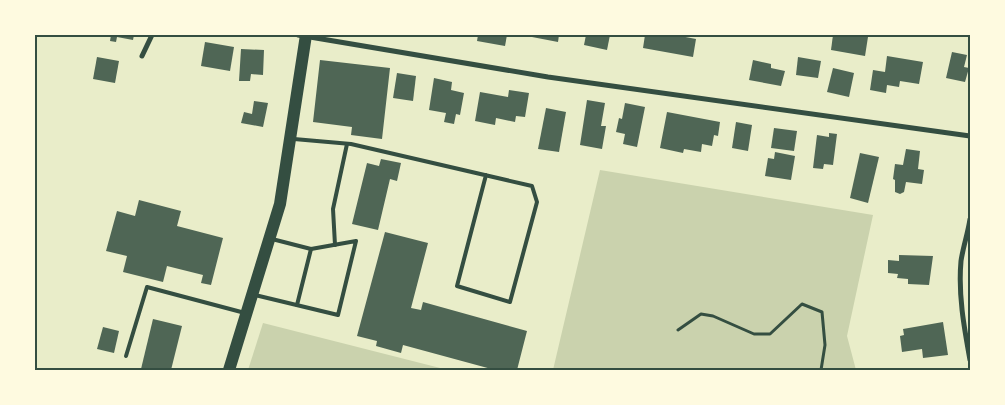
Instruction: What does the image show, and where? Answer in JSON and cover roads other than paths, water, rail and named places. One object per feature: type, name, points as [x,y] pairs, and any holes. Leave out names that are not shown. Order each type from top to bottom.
[{"type":"main road","points":[[229,370],[280,204],[291,139],[303,35]]},
{"type":"street","points":[[142,56],[152,35]]},
{"type":"street","points":[[303,35],[548,78],[970,136]]},
{"type":"street","points":[[970,220],[962,260],[961,292],[962,315],[970,360]]},
{"type":"lane","points":[[291,139],[347,144],[532,186],[537,202],[510,302],[457,286],[486,176]]},
{"type":"lane","points":[[335,245],[332,209],[347,144]]},
{"type":"lane","points":[[252,294],[338,316],[356,241],[311,249],[270,238]]},
{"type":"lane","points":[[297,305],[311,249]]},
{"type":"lane","points":[[126,356],[147,287],[247,314]]}]
